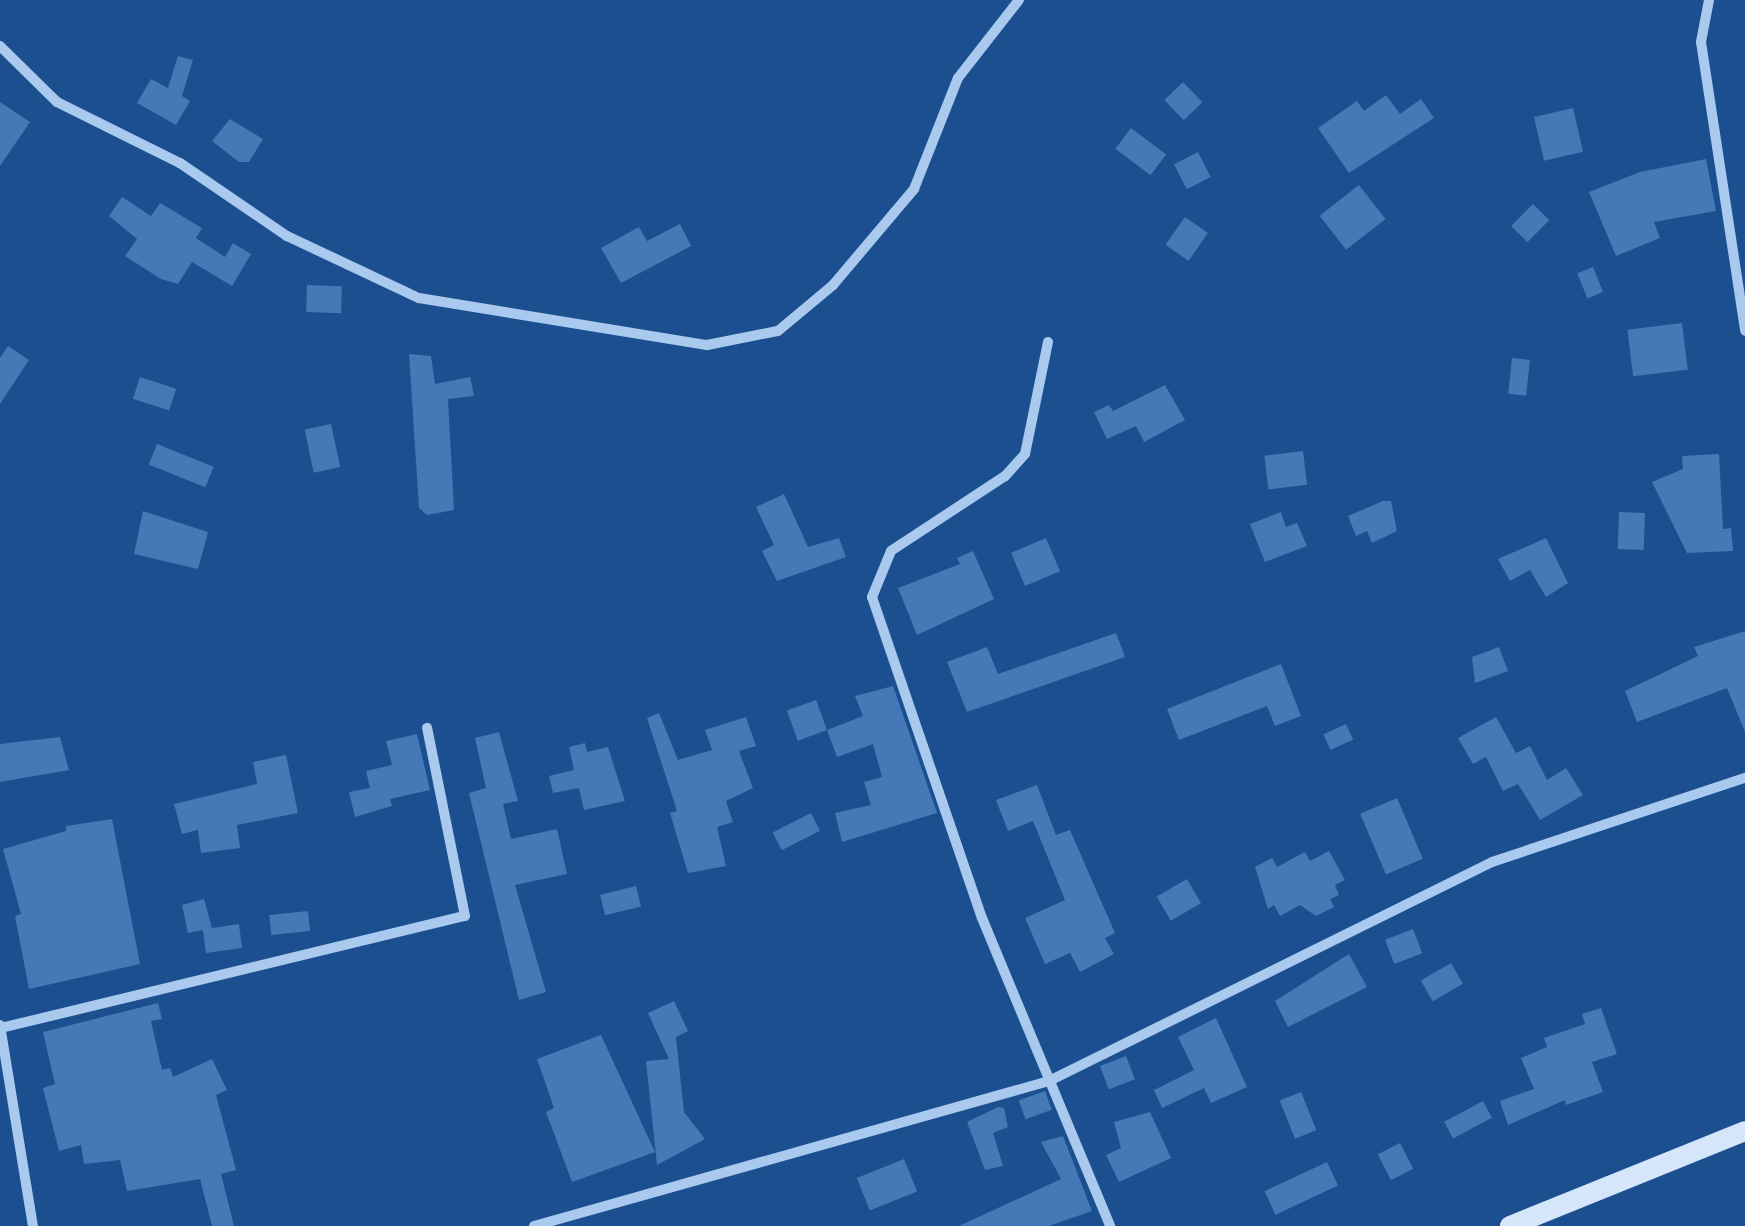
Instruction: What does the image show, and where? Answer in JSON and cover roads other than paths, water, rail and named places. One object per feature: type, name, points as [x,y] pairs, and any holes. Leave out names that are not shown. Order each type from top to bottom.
[{"type":"main road","points":[[1510,1226],[1745,1132]]},
{"type":"street","points":[[0,46],[58,102],[180,163],[288,236],[418,298],[707,344],[778,331],[833,285],[914,189],[958,78],[1020,0]]},
{"type":"street","points":[[1710,0],[1701,42],[1745,331]]},
{"type":"street","points":[[1048,342],[1025,454],[1005,476],[891,551],[872,597],[982,918],[1110,1226]]},
{"type":"street","points":[[33,1226],[0,1026],[465,916],[427,728]]},
{"type":"street","points":[[534,1226],[1049,1081],[1492,862],[1745,778]]}]
